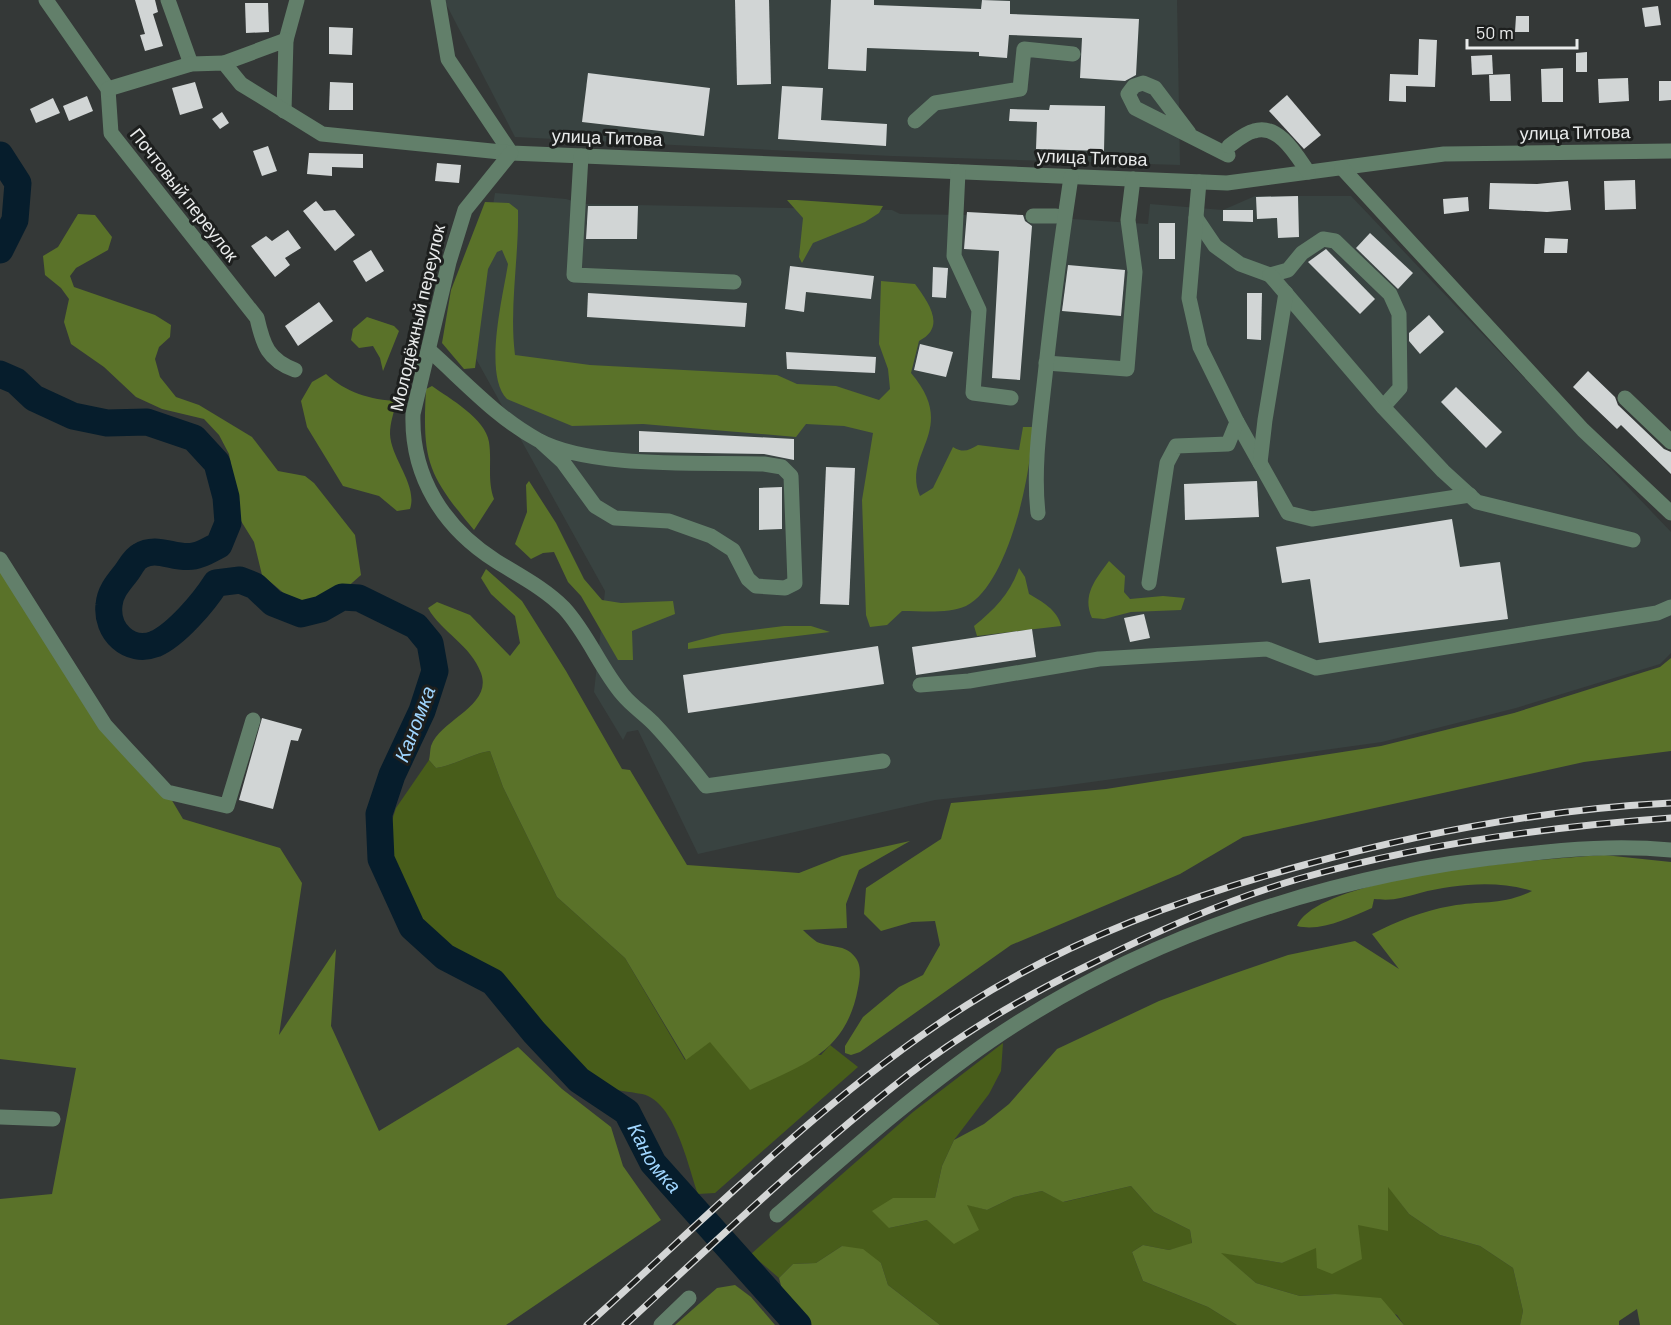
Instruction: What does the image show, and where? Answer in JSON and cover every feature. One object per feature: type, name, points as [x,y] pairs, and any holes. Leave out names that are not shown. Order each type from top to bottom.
[{"type":"street","points":[[46,0],[108,89],[191,64],[224,63],[286,40]]},
{"type":"street","points":[[168,0],[191,64]]},
{"type":"street","points":[[284,111],[286,40],[297,0]]},
{"type":"street","points":[[438,0],[448,59],[511,153]]},
{"type":"street","points":[[915,121],[935,103],[1020,88],[1024,49],[1073,54]]},
{"type":"street","name":"улица Титова","points":[[224,63],[241,84],[322,134],[511,153],[1227,183],[1444,154],[1671,151]]},
{"type":"street","name":"Почтовый переулок","points":[[108,89],[111,133],[257,318],[262,341],[277,363],[295,370]]},
{"type":"street","points":[[1188,134],[1228,150],[1255,130],[1270,132],[1287,141],[1308,172]]},
{"type":"street","name":"Молодёжный переулок","points":[[511,153],[465,210],[448,262],[413,414],[412,438],[420,471],[428,490],[462,534],[494,560],[545,591],[578,624],[623,695],[656,726],[706,786],[883,760]]},
{"type":"street","points":[[581,156],[574,275],[734,282]]},
{"type":"street","points":[[1342,168],[1575,422],[1671,513]]},
{"type":"street","points":[[958,172],[954,256],[979,310],[973,393],[1011,398]]},
{"type":"street","points":[[1038,513],[1035,473],[1057,261],[1071,177]]},
{"type":"street","points":[[1046,363],[1127,369],[1135,272],[1128,220],[1133,179]]},
{"type":"street","points":[[1199,182],[1189,298],[1200,347],[1237,422],[1288,513],[1312,519],[1470,495]]},
{"type":"street","points":[[1033,216],[1056,216]]},
{"type":"street","points":[[1196,218],[1215,246],[1240,264],[1270,275],[1383,407],[1443,471],[1477,502],[1634,540]]},
{"type":"street","points":[[1270,275],[1288,270],[1302,253],[1323,239],[1335,242],[1390,294],[1399,314],[1400,388],[1383,407]]},
{"type":"street","points":[[1260,464],[1286,293]]},
{"type":"street","points":[[429,350],[513,425],[540,441],[567,467],[595,506],[615,518],[669,521],[711,536],[733,550],[748,579],[756,586],[785,588],[795,583],[791,476],[782,467],[764,464],[606,459],[540,441]]},
{"type":"street","points":[[1625,398],[1671,442]]},
{"type":"street","points":[[1149,583],[1167,463],[1176,446],[1228,444],[1237,422]]},
{"type":"street","points":[[0,560],[105,725],[167,792],[227,806],[253,720]]},
{"type":"street","points":[[920,685],[969,681],[1099,658],[1267,648],[1316,668],[1657,613],[1671,607]]},
{"type":"street","points":[[777,1215],[888,1119],[990,1041],[1073,991],[1143,954],[1238,917],[1353,883],[1427,867],[1562,850],[1638,847],[1671,850]]},
{"type":"street","points":[[0,1117],[53,1119]]},
{"type":"street","points":[[661,1325],[689,1298]]},
{"type":"shaded area","points":[[444,0],[1177,0],[1180,165],[892,156],[515,137]]},
{"type":"shaded area","points":[[495,193],[566,199],[583,204],[892,210],[900,214],[966,215],[967,212],[1148,224],[1150,204],[1223,210],[1255,196],[1351,196],[1671,532],[1671,653],[1660,664],[1516,708],[1382,742],[1055,787],[935,800],[698,854],[638,730],[627,732],[623,740],[594,692],[605,591],[470,348]]},
{"type":"green space","points":[[787,200],[883,206],[879,213],[865,222],[813,243],[802,263],[799,257],[803,218]]},
{"type":"green space","points":[[485,202],[509,203],[518,210],[513,319],[515,355],[590,365],[777,375],[797,384],[836,386],[879,400],[890,389],[888,369],[879,344],[881,281],[915,284],[929,306],[933,322],[932,329],[919,341],[911,373],[925,393],[930,410],[927,440],[917,467],[916,481],[920,496],[933,488],[953,447],[963,451],[978,445],[1019,450],[1023,427],[1032,427],[1028,470],[1015,525],[1006,552],[994,576],[981,594],[959,609],[935,612],[902,611],[887,625],[870,627],[866,615],[862,500],[873,433],[844,426],[806,424],[796,437],[643,424],[572,426],[507,399],[500,388],[495,354],[508,264],[502,250],[497,252],[488,269],[475,368],[464,369],[442,343],[451,290]]},
{"type":"green space","points":[[78,214],[95,215],[112,237],[108,250],[76,268],[70,276],[74,287],[155,315],[171,325],[170,337],[159,347],[155,359],[160,377],[176,397],[199,405],[252,437],[278,471],[305,476],[314,483],[355,535],[361,575],[328,604],[298,605],[262,575],[254,542],[241,521],[229,454],[219,435],[204,419],[162,409],[136,397],[104,367],[71,344],[64,322],[69,299],[61,288],[45,275],[43,256],[58,247]]},
{"type":"green space","points":[[367,317],[394,326],[399,331],[383,371],[380,358],[373,346],[359,348],[351,340],[353,329]]},
{"type":"green space","points":[[326,374],[341,386],[359,394],[397,401],[391,421],[391,443],[410,491],[410,509],[397,511],[379,496],[343,486],[307,427],[301,401],[312,382]]},
{"type":"green space","points":[[432,386],[474,417],[486,433],[489,442],[494,499],[474,530],[447,495],[431,466],[425,434],[425,413],[426,389]]},
{"type":"green space","points":[[529,481],[556,523],[584,579],[602,600],[621,603],[673,601],[675,614],[632,631],[633,660],[618,660],[581,596],[568,582],[554,552],[543,553],[531,559],[515,544],[527,512],[526,485]]},
{"type":"green space","points":[[1109,561],[1125,576],[1124,592],[1130,599],[1163,596],[1185,598],[1181,610],[1131,612],[1104,619],[1092,618],[1089,610],[1089,595],[1095,581]]},
{"type":"green space","points":[[0,564],[105,725],[167,792],[183,819],[280,848],[302,883],[279,1035],[336,949],[331,1026],[379,1131],[518,1047],[562,1089],[611,1127],[623,1166],[661,1220],[506,1325],[0,1325],[0,1199],[52,1194],[76,1068],[0,1059]]},
{"type":"green space","points":[[1019,568],[1025,577],[1029,594],[1053,611],[1061,626],[977,636],[974,626],[1001,600],[1011,586]]},
{"type":"green space","points":[[486,569],[522,601],[566,671],[622,769],[630,770],[687,865],[799,873],[842,856],[910,841],[859,870],[846,904],[847,928],[803,930],[817,942],[847,950],[855,957],[860,968],[859,984],[844,1028],[833,1042],[804,1064],[750,1090],[710,1042],[686,1060],[625,958],[557,897],[503,787],[490,751],[436,768],[429,760],[431,746],[437,736],[473,703],[480,695],[483,685],[481,673],[470,654],[440,624],[428,608],[437,602],[470,615],[510,656],[520,643],[515,616],[491,594],[481,578]]},
{"type":"green space","points":[[784,626],[811,626],[830,632],[688,649],[688,643],[722,634]]},
{"type":"green space","points":[[1671,658],[1671,751],[1584,762],[1243,837],[1180,874],[1011,945],[860,1052],[851,1055],[845,1053],[845,1046],[863,1017],[899,987],[923,975],[940,945],[935,921],[912,922],[881,931],[864,914],[866,888],[941,839],[951,803],[1106,789],[1381,746],[1514,713],[1660,667]]},
{"type":"green space","points":[[490,751],[503,787],[557,897],[625,958],[685,1060],[710,1041],[821,1055],[830,1045],[858,1067],[715,1193],[698,1194],[685,1152],[672,1121],[653,1099],[642,1094],[606,1088],[582,1076],[552,1047],[489,973],[480,966],[442,952],[409,908],[394,876],[386,839],[396,808],[429,760],[436,768]]},
{"type":"green space","points":[[1604,855],[1671,862],[1671,1325],[1640,1325],[1637,1309],[1619,1321],[1619,1325],[1520,1325],[1523,1311],[1513,1268],[1480,1246],[1440,1235],[1409,1214],[1388,1187],[1388,1231],[1358,1225],[1362,1259],[1332,1274],[1317,1268],[1316,1248],[1282,1263],[1221,1253],[1256,1283],[1300,1296],[1335,1294],[1381,1298],[1404,1325],[1237,1325],[1208,1307],[1143,1281],[1132,1252],[1143,1245],[1169,1250],[1192,1243],[1190,1230],[1154,1212],[1131,1186],[1063,1202],[1042,1191],[1014,1197],[987,1210],[967,1205],[979,1230],[954,1244],[927,1220],[889,1228],[872,1211],[893,1198],[935,1198],[942,1166],[954,1140],[984,1124],[1009,1104],[1057,1049],[1159,1001],[1288,955],[1355,941],[1399,969],[1372,934],[1440,908],[1501,901],[1532,891],[1491,884],[1447,887],[1397,899],[1374,899],[1372,908],[1325,926],[1297,926],[1314,908],[1347,894],[1389,882],[1438,873],[1535,860]]},
{"type":"green space","points":[[1003,1043],[1001,1071],[989,1094],[954,1140],[942,1166],[935,1198],[893,1198],[889,1228],[927,1220],[966,1204],[987,1210],[1014,1197],[1042,1191],[1064,1202],[1131,1186],[1154,1212],[1190,1230],[1192,1244],[1169,1250],[1143,1245],[1132,1252],[1143,1281],[1208,1307],[1237,1325],[940,1325],[888,1285],[881,1263],[842,1246],[816,1263],[793,1264],[779,1278],[751,1254],[913,1112]]},
{"type":"green space","points":[[1388,1186],[1409,1214],[1440,1235],[1480,1246],[1513,1268],[1523,1311],[1520,1325],[1404,1325],[1397,1315],[1335,1294],[1300,1296],[1256,1283],[1219,1252],[1282,1263],[1358,1225]]},
{"type":"green space","points":[[842,1246],[863,1249],[881,1263],[888,1285],[940,1325],[802,1325],[784,1297],[779,1278],[793,1264],[816,1263]]},
{"type":"green space","points":[[735,1285],[751,1297],[775,1325],[675,1325],[717,1288]]},
{"type":"building","points":[[135,0],[155,0],[158,12],[153,14],[163,46],[145,51],[140,35],[145,34]]},
{"type":"building","points":[[735,0],[769,0],[771,84],[737,85]]},
{"type":"building","points":[[831,0],[874,0],[874,5],[981,9],[982,0],[1010,1],[1010,14],[1139,19],[1136,75],[1125,81],[1080,78],[1082,38],[1009,35],[1007,58],[979,56],[979,52],[867,48],[866,71],[828,69]]},
{"type":"building","points":[[245,3],[268,3],[269,32],[246,33]]},
{"type":"building","points":[[1658,6],[1661,25],[1645,27],[1642,8]]},
{"type":"building","points":[[1516,16],[1529,16],[1529,32],[1515,32]]},
{"type":"building","points":[[329,27],[353,28],[352,55],[329,54]]},
{"type":"building","points":[[1419,39],[1437,40],[1435,87],[1406,86],[1406,102],[1389,101],[1390,74],[1418,75]]},
{"type":"building","points":[[1587,52],[1587,72],[1576,72],[1576,53]]},
{"type":"building","points":[[1492,55],[1493,74],[1472,75],[1471,56]]},
{"type":"building","points":[[1563,68],[1563,102],[1542,102],[1541,69]]},
{"type":"building","points":[[588,73],[710,88],[704,136],[582,122]]},
{"type":"building","points":[[1510,74],[1511,101],[1490,101],[1489,75]]},
{"type":"building","points":[[1628,78],[1629,101],[1599,103],[1598,79]]},
{"type":"building","points":[[1659,81],[1671,81],[1671,100],[1659,101]]},
{"type":"building","points":[[195,82],[203,108],[180,115],[172,88]]},
{"type":"building","points":[[330,82],[353,83],[353,110],[329,110]]},
{"type":"building","points":[[782,86],[823,88],[821,120],[887,124],[886,146],[778,139]]},
{"type":"building","points":[[1287,95],[1321,135],[1304,149],[1269,111]]},
{"type":"building","points":[[87,96],[93,111],[69,121],[63,106]]},
{"type":"building","points":[[53,98],[60,113],[36,123],[30,109]]},
{"type":"building","points":[[1050,105],[1105,106],[1104,151],[1036,149],[1037,122],[1009,121],[1010,109],[1049,110]]},
{"type":"building","points":[[222,112],[229,123],[220,129],[212,119]]},
{"type":"building","points":[[268,146],[277,171],[262,176],[253,151]]},
{"type":"building","points":[[309,153],[363,154],[363,168],[332,167],[332,176],[307,174]]},
{"type":"building","points":[[437,163],[461,165],[459,183],[435,181]]},
{"type":"building","points":[[1635,180],[1636,209],[1605,210],[1604,181]]},
{"type":"building","points":[[1568,181],[1571,210],[1547,212],[1489,209],[1490,183],[1537,184]]},
{"type":"building","points":[[1298,196],[1299,237],[1278,238],[1277,218],[1257,219],[1256,197]]},
{"type":"building","points":[[1468,197],[1469,211],[1444,214],[1443,199]]},
{"type":"building","points":[[316,201],[324,211],[335,210],[355,235],[335,251],[303,211]]},
{"type":"building","points":[[588,206],[638,206],[637,239],[586,239]]},
{"type":"building","points":[[1223,210],[1253,210],[1253,222],[1223,221]]},
{"type":"building","points":[[967,212],[1023,215],[1025,221],[1032,226],[1020,380],[992,378],[999,251],[964,249]]},
{"type":"building","points":[[1159,223],[1175,223],[1175,259],[1159,259]]},
{"type":"building","points":[[288,230],[301,248],[285,258],[290,265],[275,277],[251,246],[266,236],[272,241]]},
{"type":"building","points":[[1370,233],[1413,273],[1398,289],[1356,248]]},
{"type":"building","points":[[1545,238],[1568,239],[1567,253],[1544,253]]},
{"type":"building","points":[[1326,249],[1375,299],[1360,314],[1308,262]]},
{"type":"building","points":[[371,250],[384,271],[366,282],[353,261]]},
{"type":"building","points":[[1068,265],[1125,270],[1121,316],[1062,311]]},
{"type":"building","points":[[790,266],[874,276],[871,299],[806,292],[804,312],[785,309]]},
{"type":"building","points":[[933,267],[948,268],[946,298],[932,297]]},
{"type":"building","points":[[588,293],[747,303],[745,327],[587,317]]},
{"type":"building","points":[[1247,293],[1262,293],[1261,340],[1247,339]]},
{"type":"building","points":[[319,302],[333,321],[298,346],[285,326]]},
{"type":"building","points":[[1429,315],[1444,332],[1420,354],[1409,341],[1409,333]]},
{"type":"building","points":[[920,344],[953,352],[946,377],[914,370]]},
{"type":"building","points":[[786,352],[876,357],[875,373],[787,369]]},
{"type":"building","points":[[1588,371],[1615,397],[1618,405],[1664,449],[1671,452],[1671,474],[1621,425],[1617,429],[1573,387]]},
{"type":"building","points":[[1456,387],[1502,432],[1486,448],[1441,402]]},
{"type":"building","points":[[639,431],[794,439],[794,460],[764,454],[639,452]]},
{"type":"building","points":[[826,467],[855,468],[849,605],[820,604]]},
{"type":"building","points":[[1257,481],[1259,517],[1185,520],[1184,484]]},
{"type":"building","points":[[782,487],[782,529],[759,530],[759,488]]},
{"type":"building","points":[[1452,519],[1460,567],[1500,562],[1508,619],[1319,643],[1310,579],[1282,583],[1276,547]]},
{"type":"building","points":[[1144,614],[1150,638],[1130,642],[1124,618]]},
{"type":"building","points":[[1032,629],[1036,657],[916,675],[912,647]]},
{"type":"building","points":[[878,646],[884,684],[688,713],[683,675]]},
{"type":"building","points":[[262,718],[302,729],[298,741],[291,740],[273,809],[239,800]]},
{"type":"waterway","name":"Каномка","points":[[0,155],[18,183],[15,220],[0,250]]},
{"type":"waterway","name":"Каномка","points":[[0,374],[16,381],[34,398],[73,416],[107,423],[147,422],[194,438],[217,463],[226,497],[228,523],[219,545],[194,556],[153,552],[136,559],[115,588],[109,605],[111,623],[115,631],[128,643],[145,646],[163,640],[189,617],[216,583],[240,580],[255,586],[273,603],[301,614],[321,609],[342,597],[359,598],[416,626],[430,643],[435,671],[422,711],[392,775],[379,814],[381,859],[412,927],[445,957],[493,982],[534,1032],[579,1080],[627,1112],[653,1163],[798,1325]]},
{"type":"railway","points":[[587,1325],[771,1157],[866,1077],[967,1005],[1006,981],[1088,940],[1216,891],[1260,877],[1395,842],[1532,817],[1671,803]]},
{"type":"railway","points":[[625,1325],[799,1166],[908,1075],[952,1043],[998,1014],[1045,987],[1118,951],[1168,927],[1245,896],[1344,867],[1483,839],[1577,826],[1671,818]]}]
